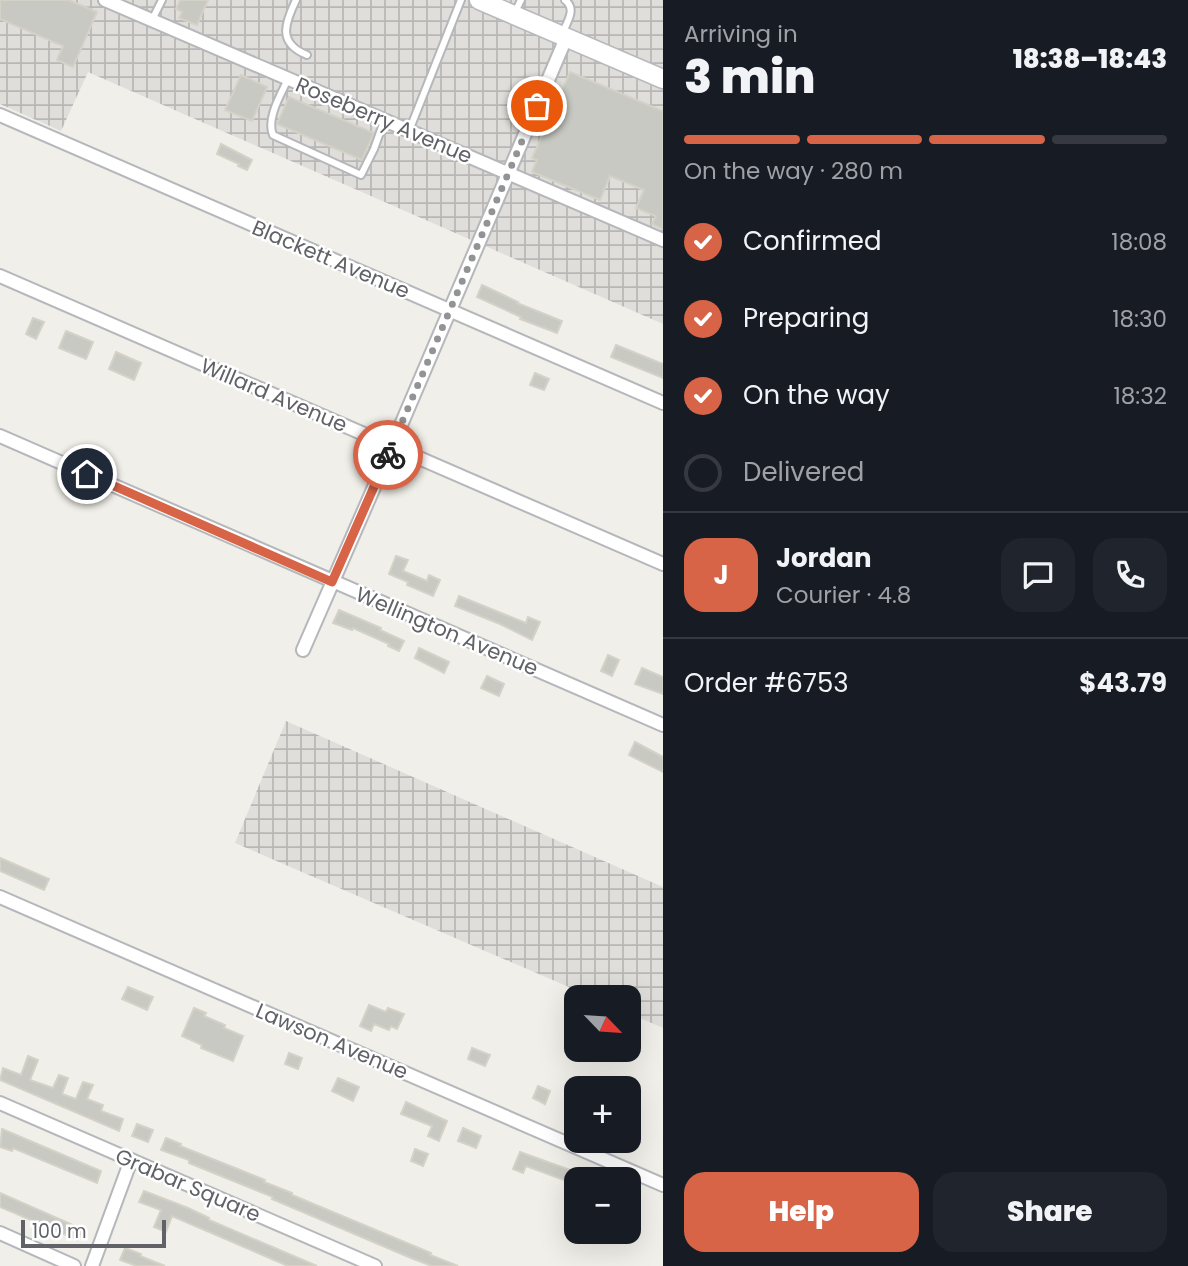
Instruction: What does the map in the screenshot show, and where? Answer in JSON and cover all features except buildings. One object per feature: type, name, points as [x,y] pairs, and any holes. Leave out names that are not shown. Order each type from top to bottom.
[{"type":"main road","points":[[479,0],[517,7],[564,36],[663,79]]},
{"type":"street","name":"Roseberry Avenue","points":[[105,0],[663,240]]},
{"type":"street","points":[[303,650],[450,311],[564,36]]},
{"type":"street","name":"Blackett Avenue","points":[[0,116],[663,404]]},
{"type":"street","name":"Willard Avenue","points":[[0,276],[663,564]]},
{"type":"street","name":"Wellington Avenue","points":[[0,436],[663,725]]},
{"type":"street","name":"Lawson Avenue","points":[[0,897],[663,1185]]},
{"type":"street","name":"Grabar Square","points":[[0,1103],[375,1266]]},
{"type":"street","points":[[92,1266],[131,1160]]},
{"type":"street","points":[[0,1233],[74,1266]]},
{"type":"lane","points":[[152,20],[162,0]]},
{"type":"lane","points":[[296,0],[285,23],[288,39],[295,50],[307,55]]},
{"type":"lane","points":[[409,131],[461,0]]},
{"type":"lane","points":[[564,36],[572,11],[565,0]]},
{"type":"lane","points":[[288,79],[270,128],[273,135],[361,175],[384,121]]},
{"type":"shaded area","points":[[0,0],[663,0],[663,324],[88,72],[61,131],[0,104]]},
{"type":"shaded area","points":[[286,721],[663,887],[663,1028],[641,1019],[641,985],[564,985],[235,843]]},
{"type":"way so far","points":[[388,455],[537,106]]},
{"type":"route","points":[[87,474],[332,582],[388,455]]}]
